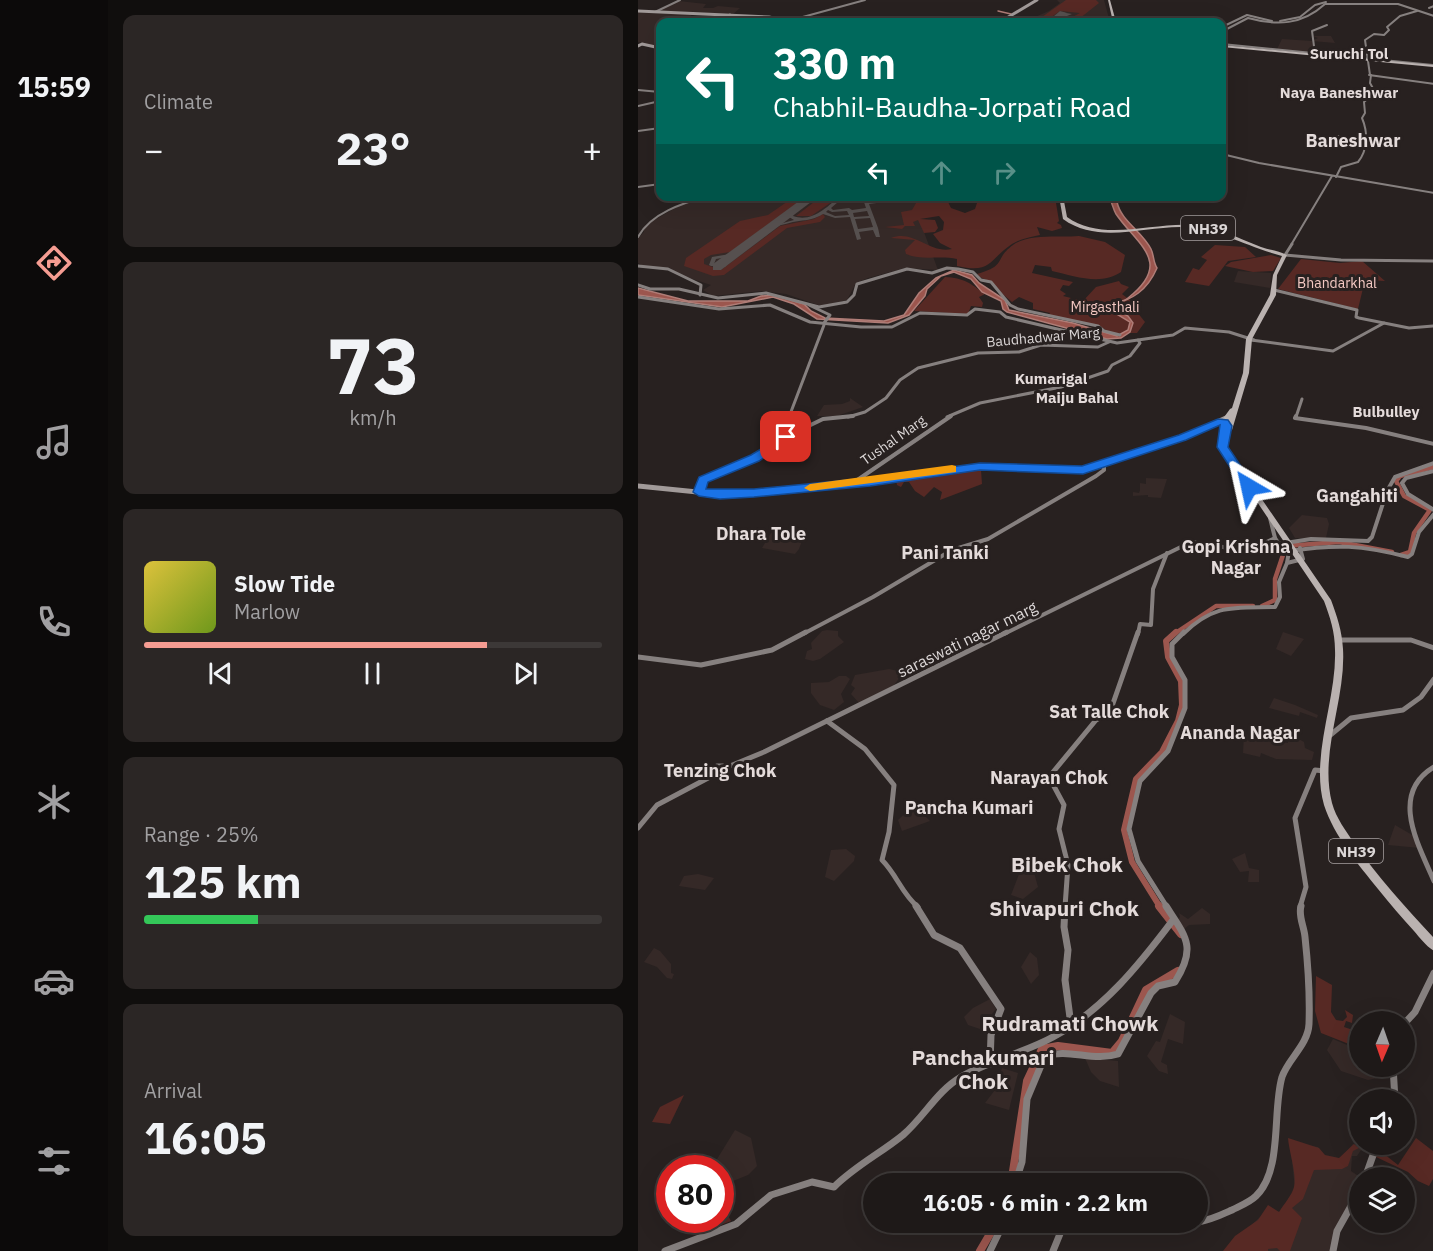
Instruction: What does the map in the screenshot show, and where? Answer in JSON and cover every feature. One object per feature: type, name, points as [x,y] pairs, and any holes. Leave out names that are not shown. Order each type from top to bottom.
[{"type":"highway","points":[[1107,0],[1112,18]]},
{"type":"highway","points":[[1226,45],[1433,65]]},
{"type":"highway","points":[[1226,45],[1296,53]]},
{"type":"highway","name":"NH39","points":[[1062,201],[1063,214],[1071,224],[1091,230],[1177,226],[1207,228],[1285,255],[1275,275],[1274,290],[1251,339],[1246,373],[1227,421],[1222,442],[1225,452],[1270,518],[1299,555],[1333,611],[1340,640],[1325,771],[1328,804],[1338,826],[1433,946]]},
{"type":"main road","points":[[654,12],[680,0]]},
{"type":"main road","points":[[638,11],[799,18],[865,0]]},
{"type":"main road","points":[[1007,18],[1037,0]]},
{"type":"main road","points":[[1226,25],[1242,16],[1252,15],[1279,22],[1300,17],[1320,2],[1350,0]]},
{"type":"main road","points":[[1226,32],[1248,18],[1265,23],[1291,23],[1312,16],[1323,5],[1383,1],[1433,16]]},
{"type":"main road","points":[[1429,8],[1433,6]]},
{"type":"main road","points":[[1419,10],[1391,21],[1387,28],[1389,30],[1384,35],[1374,34],[1365,40],[1375,92],[1364,102],[1365,113],[1361,118],[1365,123],[1363,154],[1356,163],[1341,167],[1285,255],[1338,261],[1380,259],[1433,261]]},
{"type":"main road","points":[[727,18],[730,15]]},
{"type":"main road","points":[[769,17],[774,18]]},
{"type":"main road","points":[[1313,54],[1312,31],[1328,26]]},
{"type":"main road","points":[[639,44],[656,47]]},
{"type":"main road","points":[[1226,45],[1339,57]]},
{"type":"main road","points":[[1226,45],[1303,53]]},
{"type":"main road","points":[[1371,76],[1433,84]]},
{"type":"main road","points":[[638,90],[656,92]]},
{"type":"main road","points":[[638,106],[656,102]]},
{"type":"main road","points":[[638,131],[656,129]]},
{"type":"main road","points":[[1334,136],[1339,136]]},
{"type":"main road","points":[[1226,154],[1334,177],[1433,193]]},
{"type":"main road","points":[[638,187],[656,185]]},
{"type":"main road","points":[[638,237],[643,227],[682,203],[689,201]]},
{"type":"main road","points":[[638,266],[670,270],[701,285],[699,295]]},
{"type":"main road","points":[[638,285],[650,289],[679,289],[699,295],[723,298],[763,292],[819,307],[847,302],[854,295],[858,283],[870,278],[907,269],[932,273],[954,268],[973,272],[981,280],[991,282],[1014,308],[1098,326],[1104,331],[1120,335]]},
{"type":"main road","points":[[1274,290],[1356,310],[1357,317],[1412,328],[1433,326]]},
{"type":"main road","points":[[638,297],[719,309],[770,305],[789,311],[806,321],[888,327],[907,321],[916,314],[969,315],[975,309],[995,311],[1007,317],[1109,342],[1123,343],[1173,335],[1187,328],[1224,332],[1251,339],[1333,351],[1384,323]]},
{"type":"main road","points":[[792,434],[784,431],[824,324],[830,315],[815,310],[804,302]]},
{"type":"main road","name":"Tushal Marg","points":[[853,483],[937,422],[980,403],[1061,387],[1108,370],[1112,365],[1130,356],[1140,343],[1138,340]]},
{"type":"main road","name":"Baudhadwar Marg","points":[[699,492],[703,480],[755,458],[792,434],[823,419],[861,414],[886,398],[900,380],[916,369],[976,354],[1019,352],[1041,345],[1098,346],[1109,342]]},
{"type":"main road","points":[[1302,399],[1302,405],[1295,418],[1366,428],[1433,444]]},
{"type":"main road","points":[[638,486],[710,494],[735,494],[853,483],[980,466],[1068,471],[1088,469],[1227,421]]},
{"type":"main road","points":[[1287,563],[1327,542],[1367,541],[1372,537],[1393,481],[1404,472],[1423,469],[1433,463]]},
{"type":"main road","points":[[638,657],[701,665],[761,654],[799,637],[933,564],[952,550],[988,539],[1096,476],[1104,470],[1104,464]]},
{"type":"main road","points":[[1088,469],[1096,476]]},
{"type":"main road","points":[[1270,518],[1275,538],[1279,544],[1296,540],[1368,546],[1408,557],[1412,554],[1419,532],[1433,512],[1408,494],[1402,483],[1409,477],[1433,471]]},
{"type":"main road","points":[[638,828],[657,805],[724,767],[764,752],[1191,542],[1248,551],[1275,538]]},
{"type":"main road","points":[[1018,1173],[1022,1162],[1026,1099],[1044,1057],[1055,1053],[1107,1059],[1118,1054],[1151,993],[1156,987],[1175,982],[1187,963],[1189,946],[1186,934],[1171,922],[1138,861],[1129,829],[1140,781],[1168,751],[1185,708],[1185,680],[1172,657],[1171,647],[1186,629],[1216,610],[1275,607],[1279,600],[1279,582],[1287,563],[1289,550],[1299,555]]},
{"type":"main road","points":[[1071,1026],[1065,980],[1068,950],[1064,927],[1068,865],[1059,822],[1064,805],[1049,777],[1096,720],[1110,712],[1119,681],[1136,645],[1140,624],[1151,625],[1153,589],[1167,553]]},
{"type":"main road","points":[[1340,640],[1411,640],[1433,648]]},
{"type":"main road","points":[[1328,737],[1351,718],[1403,710],[1421,698],[1428,684],[1433,680]]},
{"type":"main road","points":[[827,721],[850,734],[880,762],[894,785],[890,807],[893,814],[890,840],[882,860],[891,869],[906,898],[919,908],[934,935],[960,948],[1001,1010],[991,1035],[990,1064]]},
{"type":"main road","points":[[714,773],[717,766],[724,767]]},
{"type":"main road","points":[[1433,767],[1413,783],[1409,801],[1411,819],[1433,881]]},
{"type":"main road","points":[[1208,1221],[1256,1196],[1264,1185],[1276,1149],[1276,1107],[1283,1074],[1297,1056],[1309,1027],[1305,934],[1299,914],[1306,887],[1295,818],[1315,770],[1325,771]]},
{"type":"main road","points":[[665,1251],[737,1224],[772,1195],[812,1182],[834,1187],[843,1177],[904,1134],[950,1085],[961,1077],[1025,1051],[1071,1026],[1124,980],[1171,922]]},
{"type":"main road","points":[[1415,1012],[1433,973]]},
{"type":"main road","points":[[1333,1251],[1337,1231],[1349,1210]]},
{"type":"main road","points":[[990,1251],[999,1233]]},
{"type":"main road","points":[[1053,1251],[1060,1233]]},
{"type":"shaded area","points":[[1057,0],[1104,0],[1109,18],[1032,18],[1060,3]]},
{"type":"shaded area","points":[[679,1],[706,4],[703,8],[718,6],[740,8],[733,14],[657,11]]},
{"type":"shaded area","points":[[638,12],[693,14],[688,18],[656,18],[656,47],[638,42]]},
{"type":"shaded area","points":[[1313,36],[1331,36],[1335,43],[1312,41],[1318,38]]},
{"type":"shaded area","points":[[1282,39],[1312,41],[1315,53],[1277,49]]},
{"type":"shaded area","points":[[694,201],[918,201],[917,213],[938,270],[905,268],[868,278],[856,283],[847,300],[821,306],[786,294],[762,291],[713,296],[703,290],[711,285],[680,275],[670,268],[645,267],[638,263],[638,238],[644,232],[644,226],[682,204]]},
{"type":"shaded area","points":[[1111,201],[1117,202],[1123,215],[1147,243],[1157,268],[1149,283],[1126,300],[1142,285],[1148,274],[1150,264],[1141,245],[1116,214]]},
{"type":"shaded area","points":[[954,270],[972,275],[979,283],[1005,300],[1009,310],[1073,323],[1117,336],[1128,330],[1130,322],[1107,306],[1126,300],[1110,306],[1128,316],[1133,323],[1130,332],[1121,338],[1107,339],[1007,312],[1003,309],[1001,301],[982,292],[971,279],[954,272],[941,276],[927,289],[925,296],[909,315],[888,323],[817,319],[794,304],[773,297],[722,307],[638,295],[638,288],[688,301],[748,301],[761,296],[774,295],[804,304],[811,311],[825,318],[884,321],[904,315],[919,293],[936,278]]},
{"type":"shaded area","points":[[1238,271],[1271,273],[1270,288],[1234,282]]},
{"type":"shaded area","points":[[850,398],[863,407],[837,416],[817,416],[824,405],[842,404],[850,401]]},
{"type":"shaded area","points":[[1146,478],[1167,479],[1161,498],[1148,497],[1148,495],[1133,496],[1133,492],[1139,493],[1140,483],[1146,484]]},
{"type":"shaded area","points":[[1302,515],[1327,518],[1329,524],[1326,538],[1295,538],[1289,528]]},
{"type":"shaded area","points":[[773,530],[804,535],[795,554],[762,548]]},
{"type":"shaded area","points":[[822,631],[838,631],[838,636],[844,642],[820,659],[813,661],[805,659],[807,651],[812,649],[811,643]]},
{"type":"shaded area","points":[[1283,632],[1304,639],[1291,656],[1276,649]]},
{"type":"shaded area","points":[[889,669],[898,671],[900,677],[892,688],[860,704],[851,694],[855,688],[851,685],[855,675]]},
{"type":"shaded area","points":[[839,676],[846,676],[850,679],[841,694],[844,702],[834,710],[820,705],[811,693],[811,683],[829,682]]},
{"type":"shaded area","points":[[1274,698],[1318,715],[1317,718],[1300,712],[1299,716],[1269,708]]},
{"type":"shaded area","points":[[1244,734],[1288,743],[1287,737],[1297,738],[1304,742],[1305,748],[1314,752],[1312,760],[1276,759],[1261,753],[1260,757],[1243,753]]},
{"type":"shaded area","points":[[914,805],[930,821],[902,831],[898,820]]},
{"type":"shaded area","points":[[1395,825],[1414,836],[1420,848],[1388,845]]},
{"type":"shaded area","points":[[846,849],[855,856],[854,861],[834,881],[825,877],[831,850]]},
{"type":"shaded area","points":[[1245,853],[1249,868],[1259,870],[1259,882],[1248,882],[1249,871],[1240,872],[1232,859]]},
{"type":"shaded area","points":[[1021,869],[1033,869],[1038,887],[1023,899],[1011,895]]},
{"type":"shaded area","points":[[698,874],[714,878],[705,890],[679,886],[684,876]]},
{"type":"shaded area","points":[[1202,908],[1210,914],[1210,924],[1189,925],[1184,929],[1177,921],[1180,917],[1179,913],[1188,919]]},
{"type":"shaded area","points":[[654,948],[660,951],[671,964],[671,973],[674,974],[672,979],[667,978],[657,967],[644,962]]},
{"type":"shaded area","points":[[1030,952],[1037,958],[1039,975],[1031,984],[1021,967]]},
{"type":"shaded area","points":[[990,999],[996,1009],[980,1029],[968,1025],[964,1017],[973,1008]]},
{"type":"shaded area","points":[[1170,1014],[1185,1022],[1183,1044],[1168,1039],[1161,1062],[1167,1065],[1168,1074],[1159,1071],[1147,1056],[1156,1041],[1160,1042]]},
{"type":"shaded area","points":[[1333,1039],[1349,1046],[1349,1074],[1341,1071],[1327,1050]]},
{"type":"shaded area","points":[[1085,1058],[1118,1061],[1119,1087],[1100,1081],[1091,1072]]},
{"type":"shaded area","points":[[1002,1068],[1018,1073],[1009,1110],[985,1103],[995,1090]]},
{"type":"shaded area","points":[[1359,1077],[1382,1077],[1368,1080]]},
{"type":"shaded area","points":[[735,1130],[751,1138],[757,1166],[748,1175],[734,1181],[734,1155],[720,1155]]},
{"type":"shaded area","points":[[1290,1143],[1318,1147],[1324,1156],[1339,1159],[1349,1148],[1349,1155],[1358,1155],[1352,1156],[1351,1167],[1349,1167],[1349,1212],[1331,1251],[1224,1251],[1260,1217],[1275,1211],[1280,1212],[1295,1189]]},
{"type":"green space","points":[[1066,0],[1096,0],[1099,3],[1080,18],[1071,18],[1080,13],[1060,11],[1050,18],[1041,18]]},
{"type":"green space","points":[[788,201],[800,201],[730,252],[711,255],[704,259],[704,264],[721,270],[780,226],[814,219],[823,214],[825,217],[820,222],[787,228],[724,275],[713,276],[684,266],[686,258],[740,221],[768,215]]},
{"type":"green space","points":[[816,201],[833,201],[811,216],[796,216]]},
{"type":"green space","points":[[917,201],[948,202],[951,208],[965,213],[975,209],[977,203],[971,201],[1056,201],[1059,221],[1057,223],[1062,228],[1052,231],[1037,227],[1040,235],[1015,242],[983,267],[968,268],[957,266],[957,259],[906,254],[905,250],[915,240],[891,238],[907,237],[914,239],[936,248],[952,249],[940,243],[933,234],[943,230],[944,222],[939,216],[920,219],[935,220],[938,228],[935,232],[924,233],[918,220],[913,222],[915,226],[905,226],[902,229],[885,227],[904,225],[901,212],[912,210]]},
{"type":"green space","name":"Mirgasthali","points":[[1079,236],[1105,242],[1125,255],[1121,272],[1105,278],[1087,279],[1052,271],[1051,267],[1035,265],[1032,273],[1073,282],[1069,286],[1063,285],[1060,290],[1066,294],[1063,296],[1083,301],[1096,287],[1119,281],[1129,287],[1122,294],[1131,301],[1125,307],[1137,312],[1145,322],[1137,333],[1111,333],[1101,327],[1048,316],[1050,313],[1033,309],[1033,303],[1019,297],[1012,302],[991,282],[977,274],[997,265],[1007,250],[1020,241],[1036,237]]},
{"type":"green space","points":[[1215,245],[1245,247],[1256,257],[1228,261],[1209,286],[1185,282],[1193,268],[1199,270],[1207,260],[1201,257]]},
{"type":"green space","points":[[1271,255],[1281,258],[1273,271],[1253,272],[1225,266],[1231,262]]},
{"type":"green space","name":"Bhandarkhal","points":[[1301,259],[1340,263],[1362,261],[1385,281],[1365,280],[1358,309],[1278,289]]},
{"type":"green space","points":[[945,277],[966,282],[985,294],[979,297],[983,303],[982,307],[971,306],[968,314],[914,311]]},
{"type":"green space","points":[[962,470],[981,470],[982,484],[940,500],[942,492],[934,487],[924,497],[915,491],[909,482],[904,482],[901,487],[897,485],[896,480]]},
{"type":"green space","points":[[1316,976],[1332,985],[1331,1012],[1336,1020],[1343,1021],[1347,1017],[1345,1010],[1349,1012],[1349,1022],[1346,1021],[1344,1027],[1349,1029],[1349,1044],[1321,1033],[1315,1011]]},
{"type":"green space","points":[[684,1095],[670,1124],[652,1122],[660,1107]]},
{"type":"green space","points":[[1288,1138],[1319,1148],[1325,1155],[1339,1158],[1349,1149],[1349,1155],[1352,1155],[1348,1166],[1342,1169],[1314,1170],[1303,1199],[1292,1208],[1302,1218],[1290,1251],[1280,1251],[1277,1248],[1268,1249],[1268,1251],[1223,1251],[1235,1236],[1258,1220],[1268,1205],[1279,1212],[1292,1193],[1294,1176]]},
{"type":"green space","points":[[1416,1138],[1433,1151],[1433,1179],[1429,1186],[1415,1178],[1415,1167],[1397,1167],[1376,1157],[1385,1155],[1398,1165],[1405,1155],[1415,1155]]},
{"type":"waterway","points":[[998,11],[1011,14]]},
{"type":"waterway","points":[[1401,555],[1410,552],[1414,533],[1430,510],[1404,496],[1396,481],[1400,476],[1434,467]]},
{"type":"waterway","points":[[1262,606],[1275,600],[1275,579],[1286,546],[1339,542],[1392,552]]},
{"type":"waterway","points":[[1174,634],[1216,606],[1253,606]]},
{"type":"waterway","points":[[1160,907],[1132,862],[1124,830],[1136,779],[1162,752],[1178,721],[1182,705],[1181,681],[1168,657],[1166,641],[1176,632]]},
{"type":"waterway","points":[[1159,906],[1181,934]]},
{"type":"waterway","points":[[1013,1173],[1027,1081],[1042,1049],[1058,1046],[1112,1053],[1122,1041],[1146,990],[1178,971]]},
{"type":"waterway","points":[[980,1251],[991,1233]]},
{"type":"taxiway","points":[[1057,17],[1061,13],[1070,14],[1060,18]]},
{"type":"taxiway","points":[[828,208],[837,201]]},
{"type":"taxiway","points":[[866,201],[869,209]]},
{"type":"taxiway","points":[[867,203],[882,201]]},
{"type":"taxiway","points":[[823,212],[828,208]]},
{"type":"taxiway","points":[[828,208],[832,211],[849,209],[850,212]]},
{"type":"taxiway","points":[[850,212],[869,209]]},
{"type":"taxiway","points":[[869,209],[871,217]]},
{"type":"taxiway","points":[[792,213],[791,217],[805,220],[823,212]]},
{"type":"taxiway","points":[[823,212],[835,217],[851,216]]},
{"type":"taxiway","points":[[850,212],[852,218]]},
{"type":"taxiway","points":[[852,218],[871,217]]},
{"type":"taxiway","points":[[871,217],[875,228]]},
{"type":"taxiway","points":[[852,218],[856,231]]},
{"type":"taxiway","points":[[774,226],[798,220]]},
{"type":"taxiway","points":[[856,231],[875,228]]},
{"type":"taxiway","points":[[875,228],[878,236]]},
{"type":"taxiway","points":[[856,231],[859,239]]},
{"type":"taxiway","points":[[730,258],[723,266],[711,265],[714,258],[736,254]]},
{"type":"runway","points":[[1056,18],[1063,13]]},
{"type":"runway","points":[[717,267],[807,201]]},
{"type":"slow traffic","points":[[810,488],[870,482],[952,469]]},
{"type":"district","name":"Suruchi Tol","points":[[1349,53]]},
{"type":"district","name":"Naya Baneshwar","points":[[1339,92]]},
{"type":"district","name":"Baneshwar","points":[[1353,140]]},
{"type":"district","name":"Kumarigal","points":[[1051,378]]},
{"type":"district","name":"Maiju Bahal","points":[[1077,397]]},
{"type":"district","name":"Bulbulley","points":[[1386,411]]},
{"type":"district","name":"Gangahiti","points":[[1357,495]]},
{"type":"district","name":"Dhara Tole","points":[[761,533]]},
{"type":"district","name":"Pani Tanki","points":[[945,552]]},
{"type":"district","name":"Gopi Krishna Nagar","points":[[1236,556]]},
{"type":"district","name":"Sat Talle Chok","points":[[1109,711]]},
{"type":"district","name":"Ananda Nagar","points":[[1240,732]]},
{"type":"district","name":"Tenzing Chok","points":[[720,770]]},
{"type":"district","name":"Narayan Chok","points":[[1049,777]]},
{"type":"district","name":"Pancha Kumari","points":[[969,807]]},
{"type":"district","name":"Bibek Chok","points":[[1067,864]]},
{"type":"district","name":"Shivapuri Chok","points":[[1064,908]]},
{"type":"district","name":"Rudramati Chowk","points":[[1070,1023]]},
{"type":"district","name":"Panchakumari Chok","points":[[983,1069]]},
{"type":"route","points":[[786,437],[755,458],[703,480],[699,492],[720,495],[754,493],[870,482],[980,466],[1083,470],[1182,438],[1218,422],[1224,422],[1226,426],[1223,447],[1249,487]]}]
